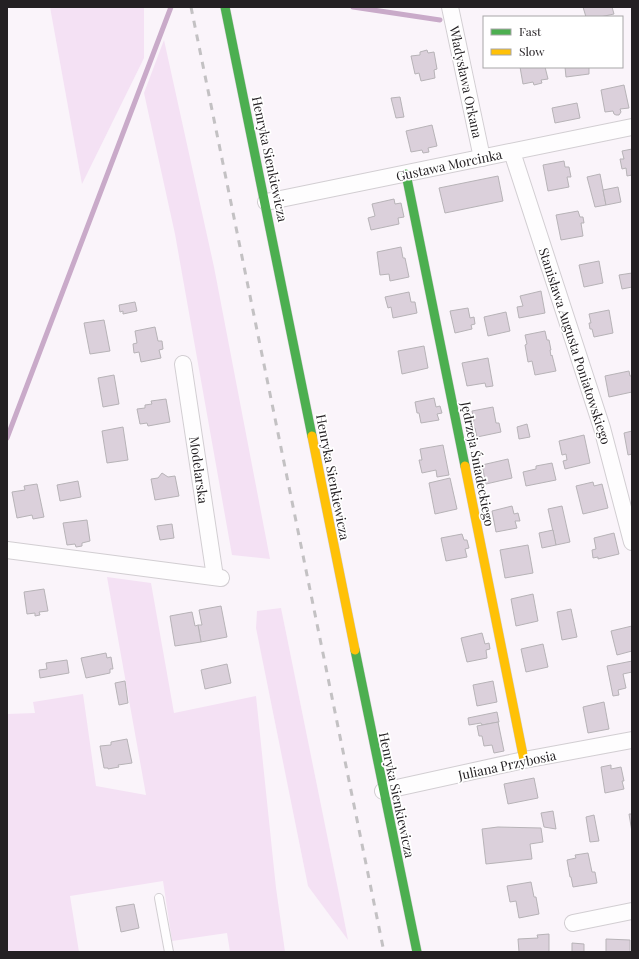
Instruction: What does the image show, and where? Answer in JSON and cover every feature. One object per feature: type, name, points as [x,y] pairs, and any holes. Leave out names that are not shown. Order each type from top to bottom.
[{"type":"main road","name":"Henryka Sienkiewicza","points":[[225,7],[266,202],[383,791],[417,952]]},
{"type":"main road","name":"Jędrzeja Śniadeckiego","points":[[406,174],[524,760]]},
{"type":"street","name":"Władysława Orkana","points":[[450,7],[482,158]]},
{"type":"street","name":"Gustawa Morcinka","points":[[266,202],[632,127]]},
{"type":"street","name":"Stanisława Augusta Poniatowskiego","points":[[512,152],[602,428],[632,542]]},
{"type":"street","name":"Modelarska","points":[[7,550],[218,578],[183,364]]},
{"type":"street","name":"Juliana Przybosia","points":[[383,791],[524,760],[632,740]]},
{"type":"street","points":[[573,923],[632,911]]},
{"type":"lane","points":[[159,898],[169,952]]},
{"type":"shaded area","points":[[50,7],[144,7],[144,58],[82,184]]},
{"type":"shaded area","points":[[164,40],[214,267],[270,559],[232,555],[175,234],[144,93]]},
{"type":"shaded area","points":[[107,577],[151,583],[174,713],[256,696],[276,888],[285,952],[230,952],[227,933],[172,941],[163,881],[70,896],[79,952],[7,952],[7,714],[35,713],[33,702],[83,694],[96,786],[146,795]]},
{"type":"shaded area","points":[[281,608],[348,940],[308,886],[256,628],[257,611]]},
{"type":"building","points":[[583,7],[612,7],[614,14],[605,16],[586,16]]},
{"type":"building","points":[[427,50],[428,53],[434,52],[437,69],[434,70],[435,78],[421,81],[419,73],[415,74],[411,56],[420,55],[420,52]]},
{"type":"building","points":[[520,68],[545,68],[548,79],[541,80],[542,83],[534,85],[533,82],[523,84]]},
{"type":"building","points":[[565,68],[589,68],[589,74],[566,77]]},
{"type":"building","points":[[624,85],[629,108],[620,109],[621,112],[619,115],[614,114],[613,111],[605,112],[601,90]]},
{"type":"building","points":[[400,97],[404,117],[396,118],[391,98]]},
{"type":"building","points":[[577,103],[580,118],[555,123],[552,108]]},
{"type":"building","points":[[432,125],[437,146],[428,148],[429,152],[423,153],[422,150],[411,152],[406,131]]},
{"type":"building","points":[[632,149],[632,175],[627,176],[626,168],[622,169],[620,159],[624,159],[622,151]]},
{"type":"building","points":[[564,161],[565,167],[569,167],[571,177],[567,177],[569,187],[548,191],[543,165]]},
{"type":"building","points":[[600,174],[606,205],[595,207],[587,177]]},
{"type":"building","points":[[498,176],[503,201],[445,213],[439,188]]},
{"type":"building","points":[[618,187],[621,202],[606,205],[603,190]]},
{"type":"building","points":[[394,199],[395,204],[401,203],[404,217],[398,218],[399,224],[371,230],[368,218],[375,216],[372,204]]},
{"type":"building","points":[[578,211],[580,217],[583,217],[584,223],[581,223],[583,236],[561,240],[556,215]]},
{"type":"building","points":[[401,247],[409,277],[390,281],[389,274],[380,275],[377,252]]},
{"type":"building","points":[[599,261],[603,283],[584,287],[579,265]]},
{"type":"building","points":[[632,273],[632,287],[622,289],[619,275]]},
{"type":"building","points":[[541,291],[545,313],[519,318],[517,307],[523,306],[520,296]]},
{"type":"building","points":[[409,292],[411,302],[415,302],[417,313],[393,318],[391,307],[388,308],[385,297]]},
{"type":"building","points":[[135,302],[137,311],[123,314],[123,311],[120,312],[119,305]]},
{"type":"building","points":[[468,308],[470,318],[474,317],[475,324],[471,325],[472,329],[455,333],[450,311]]},
{"type":"building","points":[[609,310],[613,333],[594,337],[592,329],[590,329],[589,323],[591,323],[589,314]]},
{"type":"building","points":[[506,312],[510,331],[488,336],[484,317]]},
{"type":"building","points":[[104,320],[110,351],[90,354],[84,323]]},
{"type":"building","points":[[155,327],[158,341],[162,341],[163,349],[159,350],[161,358],[141,362],[139,352],[134,353],[133,344],[137,343],[135,331]]},
{"type":"building","points":[[545,331],[547,340],[549,340],[551,356],[552,355],[556,371],[535,375],[532,361],[528,362],[525,335]]},
{"type":"building","points":[[424,346],[428,368],[402,374],[398,351]]},
{"type":"building","points":[[488,358],[493,386],[486,387],[485,383],[467,386],[462,363]]},
{"type":"building","points":[[629,371],[630,376],[632,376],[632,392],[609,397],[605,376]]},
{"type":"building","points":[[114,375],[119,404],[103,407],[98,378]]},
{"type":"building","points":[[434,398],[436,407],[440,406],[442,413],[437,414],[439,420],[421,423],[415,402]]},
{"type":"building","points":[[166,399],[170,422],[148,426],[147,423],[140,424],[137,409],[145,408],[145,405],[152,404],[151,401]]},
{"type":"building","points":[[493,407],[496,423],[499,423],[501,432],[477,437],[475,428],[471,428],[470,422],[474,421],[472,411]]},
{"type":"building","points":[[527,424],[530,437],[519,439],[517,427]]},
{"type":"building","points":[[123,427],[128,460],[107,463],[102,431]]},
{"type":"building","points":[[632,431],[632,454],[628,455],[624,433]]},
{"type":"building","points":[[584,435],[590,463],[565,469],[563,461],[567,460],[566,454],[562,455],[559,441]]},
{"type":"building","points":[[443,445],[449,475],[437,477],[436,470],[422,473],[419,460],[422,460],[420,449]]},
{"type":"building","points":[[508,459],[512,478],[486,484],[482,465]]},
{"type":"building","points":[[552,463],[556,480],[526,486],[523,472],[536,469],[536,466]]},
{"type":"building","points":[[162,473],[168,477],[175,476],[179,496],[155,500],[151,479],[158,478]]},
{"type":"building","points":[[450,478],[457,509],[435,514],[429,483]]},
{"type":"building","points":[[78,481],[81,497],[60,501],[57,485]]},
{"type":"building","points":[[593,482],[594,486],[602,484],[608,508],[583,514],[576,486]]},
{"type":"building","points":[[37,484],[44,517],[33,519],[32,515],[17,518],[12,492],[25,490],[24,486]]},
{"type":"building","points":[[512,506],[514,514],[518,513],[520,521],[515,521],[517,528],[496,532],[492,511]]},
{"type":"building","points":[[562,506],[570,542],[556,545],[548,509]]},
{"type":"building","points":[[87,520],[90,541],[82,543],[82,546],[76,547],[75,544],[67,545],[63,523]]},
{"type":"building","points":[[172,524],[174,538],[160,540],[157,526]]},
{"type":"building","points":[[553,530],[556,545],[542,548],[539,533]]},
{"type":"building","points":[[614,533],[619,554],[598,559],[598,557],[593,558],[592,550],[596,549],[594,538]]},
{"type":"building","points":[[462,534],[464,540],[467,540],[469,548],[465,549],[467,557],[446,561],[441,538]]},
{"type":"building","points":[[528,545],[533,573],[505,578],[500,550]]},
{"type":"building","points":[[44,589],[48,611],[39,612],[40,615],[35,616],[35,613],[27,614],[24,592]]},
{"type":"building","points":[[533,594],[538,621],[516,626],[511,599]]},
{"type":"building","points":[[221,606],[227,637],[201,642],[198,625],[202,625],[199,610]]},
{"type":"building","points":[[571,609],[577,637],[562,640],[557,612]]},
{"type":"building","points":[[192,612],[195,626],[198,625],[201,642],[175,646],[170,616]]},
{"type":"building","points":[[632,626],[632,651],[617,655],[611,631]]},
{"type":"building","points":[[482,633],[485,644],[489,643],[490,649],[486,650],[487,658],[467,662],[461,638]]},
{"type":"building","points":[[543,644],[548,667],[526,672],[521,649]]},
{"type":"building","points":[[106,653],[107,658],[111,657],[113,669],[110,669],[110,673],[86,678],[81,658]]},
{"type":"building","points":[[67,660],[69,673],[40,678],[39,670],[47,669],[46,663]]},
{"type":"building","points":[[632,661],[632,672],[623,674],[626,688],[618,690],[619,695],[613,696],[607,666]]},
{"type":"building","points":[[227,664],[231,683],[205,689],[201,670]]},
{"type":"building","points":[[125,681],[128,703],[119,705],[115,683]]},
{"type":"building","points":[[493,681],[497,702],[477,706],[473,685]]},
{"type":"building","points":[[604,702],[609,729],[588,733],[583,707]]},
{"type":"building","points":[[497,712],[499,722],[482,725],[481,723],[469,725],[468,718]]},
{"type":"building","points":[[498,722],[504,751],[494,753],[492,745],[484,746],[482,736],[479,736],[477,726]]},
{"type":"building","points":[[127,739],[132,763],[118,765],[119,767],[108,769],[104,768],[100,746],[111,745],[111,742]]},
{"type":"building","points":[[611,765],[611,769],[621,767],[624,789],[605,793],[601,767]]},
{"type":"building","points":[[534,778],[538,798],[508,804],[504,784]]},
{"type":"building","points":[[553,811],[556,829],[544,827],[541,813]]},
{"type":"building","points":[[629,814],[632,814],[632,832]]},
{"type":"building","points":[[594,815],[599,841],[590,842],[586,817]]},
{"type":"building","points":[[498,827],[541,828],[543,842],[530,844],[532,859],[486,864],[482,829]]},
{"type":"building","points":[[588,853],[592,872],[595,872],[597,883],[573,887],[567,860],[576,858],[575,855]]},
{"type":"building","points":[[531,882],[534,897],[536,897],[539,914],[519,918],[516,901],[510,902],[507,886]]},
{"type":"building","points":[[134,904],[139,928],[121,932],[116,907]]},
{"type":"building","points":[[549,934],[549,952],[519,952],[518,939],[538,938],[537,935]]},
{"type":"building","points":[[606,939],[630,940],[630,952],[606,952]]},
{"type":"building","points":[[572,943],[584,944],[584,952],[572,952]]},
{"type":"waterway","points":[[7,438],[171,7]]},
{"type":"waterway","points":[[353,7],[440,20]]},
{"type":"railway","points":[[191,7],[384,952]]},
{"type":"traffic: fast","points":[[225,7],[312,436]]},
{"type":"traffic: fast","points":[[406,174],[465,466]]},
{"type":"traffic: fast","points":[[355,650],[417,952]]},
{"type":"traffic: slow","points":[[312,436],[355,650]]},
{"type":"traffic: slow","points":[[465,466],[524,760]]}]
